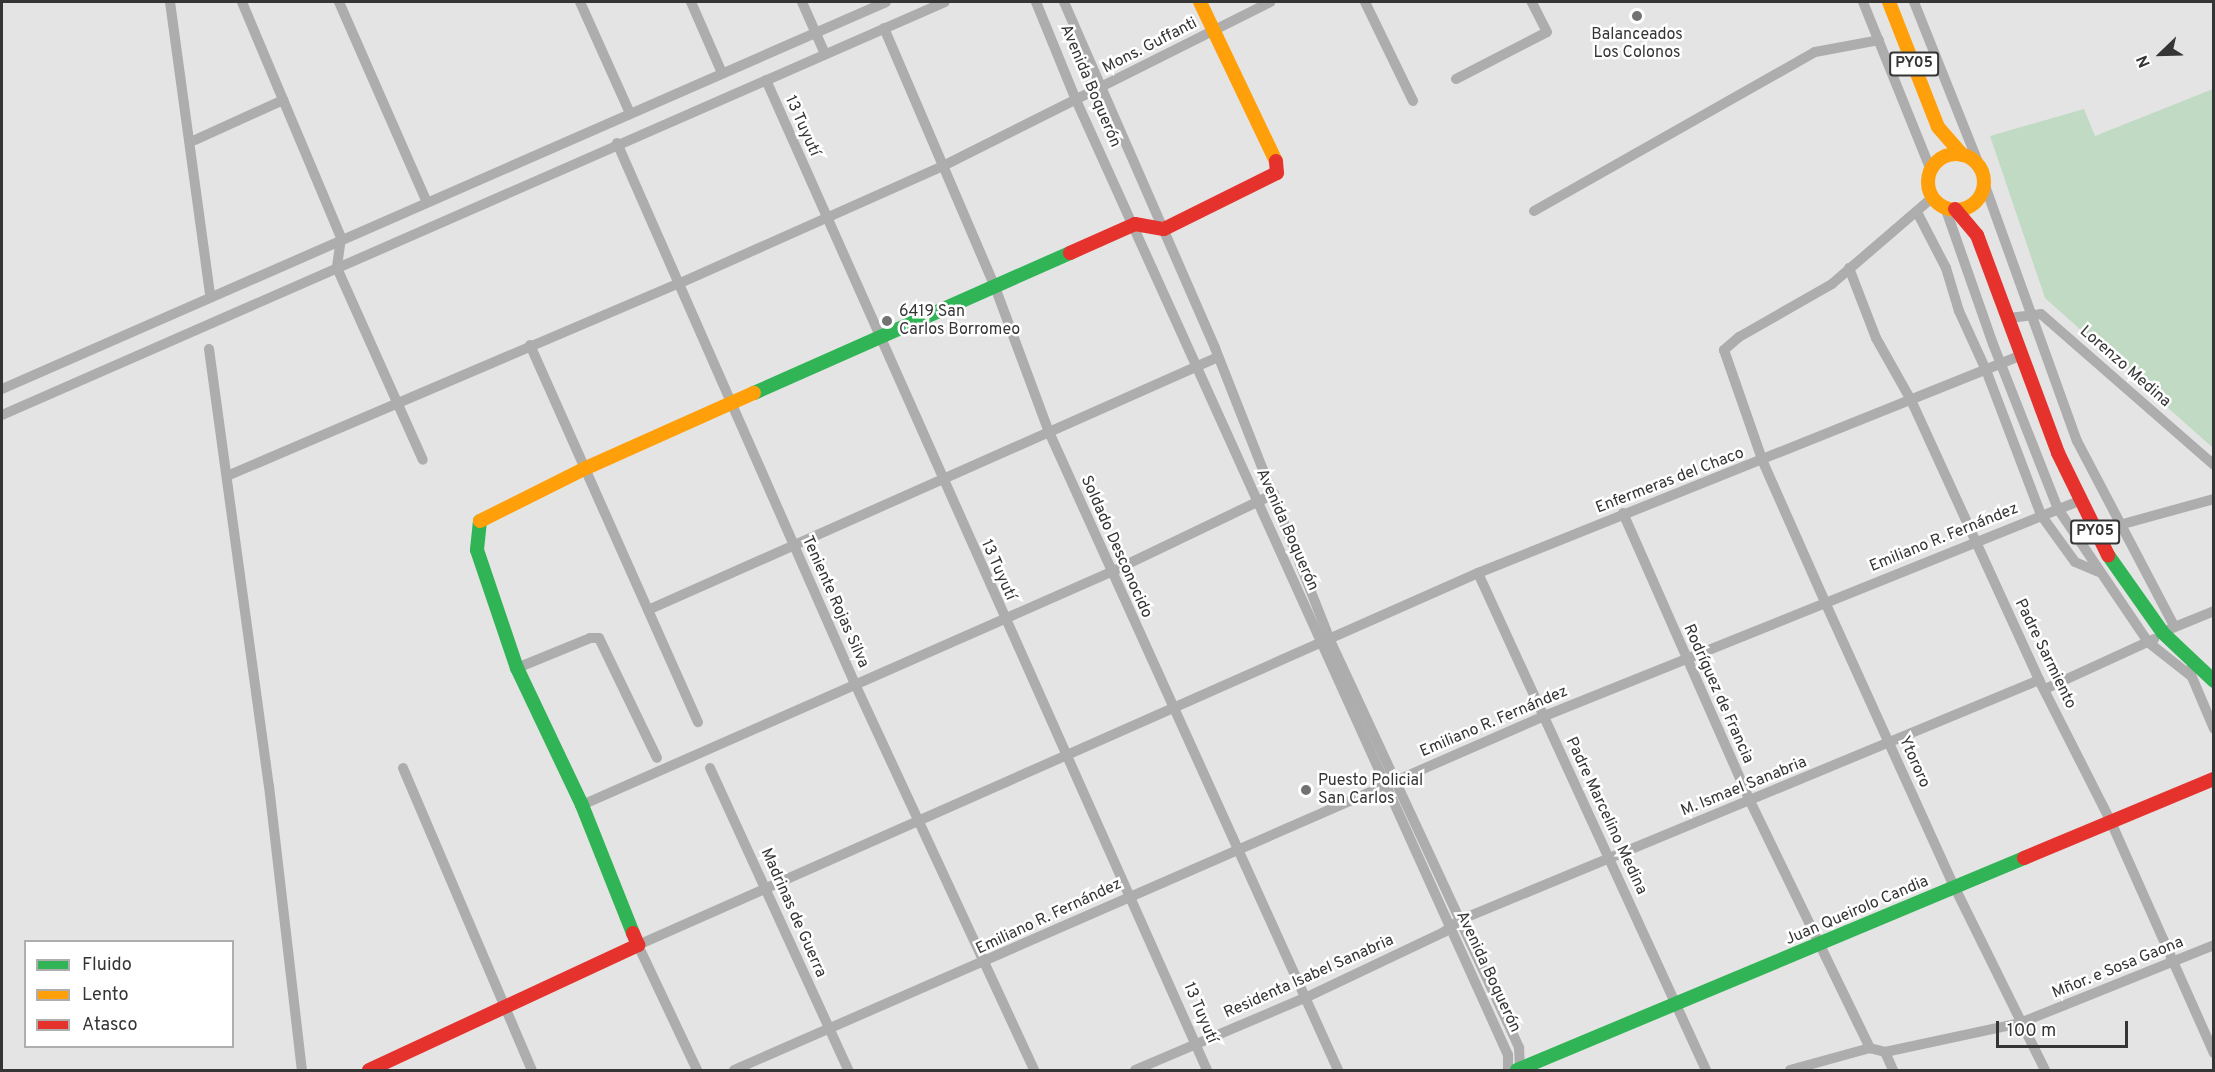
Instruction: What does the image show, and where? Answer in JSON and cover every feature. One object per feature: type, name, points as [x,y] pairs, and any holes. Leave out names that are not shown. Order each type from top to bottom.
[{"type":"main road","points":[[369,1071],[638,945],[582,805],[517,668],[477,550],[478,522],[586,468],[1135,224],[1164,229],[1277,173],[1278,166],[1200,2]]},
{"type":"main road","name":"PY05","points":[[1889,2],[1938,127],[1962,154],[1980,167],[1983,188],[1977,235]]},
{"type":"main road","name":"PY05","points":[[1938,127],[1929,186],[1933,197],[1950,208],[1977,235],[2079,501],[2094,532],[2127,586],[2169,630],[2180,650],[2214,681]]},
{"type":"main road","points":[[1932,168],[1946,156],[1962,154]]},
{"type":"main road","points":[[1950,208],[1971,205],[1983,188]]},
{"type":"main road","name":"Juan Queirolo Candia","points":[[1517,1070],[2214,779]]},
{"type":"street","points":[[170,2],[210,293]]},
{"type":"street","points":[[242,2],[341,240],[337,268],[423,460]]},
{"type":"street","points":[[339,2],[427,202]]},
{"type":"street","points":[[580,2],[630,113]]},
{"type":"street","points":[[691,2],[722,73]]},
{"type":"street","points":[[802,2],[825,54]]},
{"type":"street","points":[[2,389],[886,2]]},
{"type":"street","points":[[2,415],[617,143],[945,2]]},
{"type":"street","name":"Avenida Boquerón","points":[[1036,2],[1076,100],[1135,224],[1256,503],[1396,781],[1519,1048],[1517,1070]]},
{"type":"street","name":"Avenida Boquerón","points":[[1064,2],[1164,229],[1274,494],[1324,641],[1384,786],[1517,1070]]},
{"type":"street","name":"Mons. Guffanti","points":[[227,476],[530,345],[678,284],[943,166],[1270,2]]},
{"type":"street","points":[[1365,2],[1413,101]]},
{"type":"street","points":[[1456,79],[1547,32],[1533,2]]},
{"type":"street","points":[[1863,2],[1932,168]]},
{"type":"street","points":[[1914,2],[1980,167]]},
{"type":"street","name":"Soldado Desconocido","points":[[884,28],[995,287],[1049,432],[1338,1071]]},
{"type":"street","points":[[1534,211],[1815,52],[1879,40]]},
{"type":"street","name":"13 Tuyutí","points":[[766,80],[1004,620],[1066,758],[1132,895],[1207,1071]]},
{"type":"street","points":[[195,140],[283,100]]},
{"type":"street","name":"Teniente Rojas Silva","points":[[617,143],[855,684],[1034,1071]]},
{"type":"street","points":[[1983,188],[2077,441],[2121,526],[2169,630]]},
{"type":"street","points":[[1849,268],[1918,214],[1933,197]]},
{"type":"street","points":[[1950,208],[2001,364],[2058,509],[2098,572],[2148,642],[2191,676]]},
{"type":"street","points":[[1918,214],[1946,268],[1959,311],[1986,370],[2041,515],[2075,562],[2098,572]]},
{"type":"street","name":"Padre Sarmiento","points":[[1849,268],[1876,338],[1911,400],[2042,685],[2112,822],[2214,1053]]},
{"type":"street","name":"Ytororo","points":[[1849,268],[1832,284],[1739,337],[1724,350],[1763,462],[1825,602],[1955,888],[2045,1071]]},
{"type":"street","name":"Lorenzo Medina","points":[[2031,315],[2041,314],[2214,465]]},
{"type":"street","points":[[2009,318],[2031,315]]},
{"type":"street","points":[[530,345],[698,722]]},
{"type":"street","points":[[209,349],[269,786],[302,1071]]},
{"type":"street","name":"Enfermeras del Chaco","points":[[638,945],[1066,758],[1478,573],[1623,513],[1763,462],[2022,355]]},
{"type":"street","points":[[648,610],[1218,357]]},
{"type":"street","points":[[582,805],[1111,572],[1274,494]]},
{"type":"street","points":[[2094,532],[2214,500]]},
{"type":"street","name":"Emiliano R. Fernández","points":[[734,1071],[985,964],[1132,895],[1542,717],[2079,501]]},
{"type":"street","name":"Rodríguez de Francia","points":[[1623,513],[1749,801],[1869,1048]]},
{"type":"street","name":"Padre Marcelino Medina","points":[[1478,573],[1706,1071]]},
{"type":"street","name":"M. Ismael Sanabria","points":[[1460,920],[1890,744],[2148,642],[2214,610]]},
{"type":"street","points":[[517,668],[599,638],[657,758]]},
{"type":"street","points":[[2180,650],[2214,729]]},
{"type":"street","points":[[403,768],[532,1071]]},
{"type":"street","name":"Madrinas de Guerra","points":[[710,768],[848,1071]]},
{"type":"street","name":"Residenta Isabel Sanabria","points":[[1135,1071],[1305,998],[1450,928],[1460,920]]},
{"type":"street","points":[[638,945],[697,1071]]},
{"type":"street","name":"Mñor. e Sosa Gaona","points":[[1869,1048],[1885,1052],[2020,1023],[2214,945]]},
{"type":"street","points":[[1790,1071],[1869,1048]]},
{"type":"street","points":[[1885,1052],[1893,1071]]},
{"type":"green space","points":[[2213,89],[2213,448],[2045,298],[1990,136],[2084,109],[2095,136]]},
{"type":"traffic: fast","points":[[754,393],[1070,253]]},
{"type":"traffic: fast","points":[[480,521],[477,550],[517,668],[582,805],[633,933]]},
{"type":"traffic: fast","points":[[2108,555],[2163,633],[2214,681]]},
{"type":"traffic: fast","points":[[1517,1070],[2024,858]]},
{"type":"traffic: slow","points":[[1200,2],[1276,161]]},
{"type":"traffic: slow","points":[[1889,2],[1938,127],[1962,155]]},
{"type":"traffic: slow","points":[[1956,154],[1967,156],[1976,162],[1982,171],[1984,182],[1982,193],[1976,202],[1967,208],[1956,210],[1945,208],[1936,202],[1930,193],[1928,182],[1930,171],[1936,162],[1945,156],[1956,154]]},
{"type":"traffic: slow","points":[[480,521],[586,468],[754,393]]},
{"type":"traffic: jam","points":[[1070,253],[1135,224],[1164,229],[1277,173],[1276,161]]},
{"type":"traffic: jam","points":[[1955,209],[1977,235],[2058,453],[2108,555]]},
{"type":"traffic: jam","points":[[2024,858],[2214,779]]},
{"type":"traffic: jam","points":[[369,1070],[638,945],[633,933]]},
{"type":"place","name":"Balanceados Los Colonos","points":[[1637,16]]},
{"type":"place","name":"6419 San Carlos Borromeo","points":[[887,321]]},
{"type":"place","name":"Puesto Policial San Carlos","points":[[1306,790]]}]
